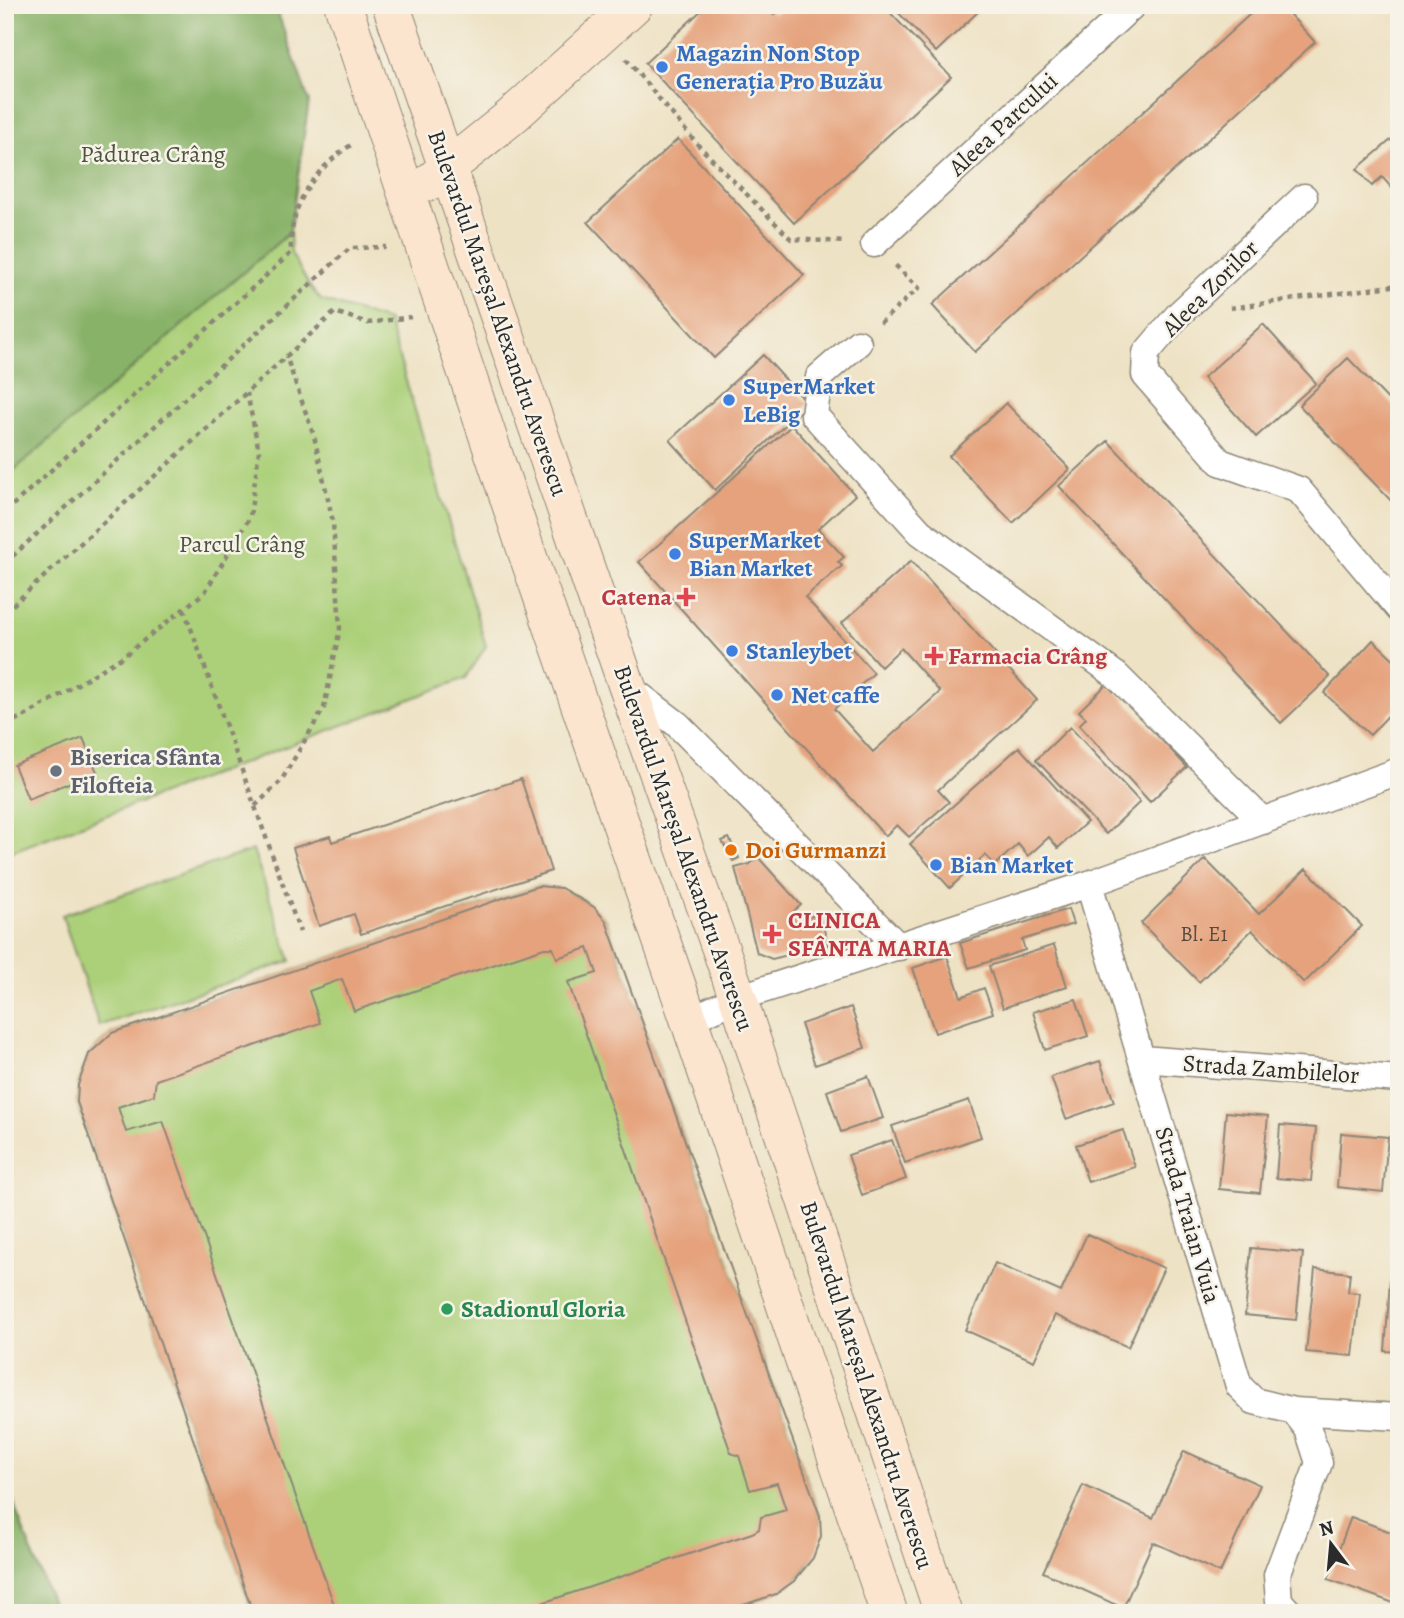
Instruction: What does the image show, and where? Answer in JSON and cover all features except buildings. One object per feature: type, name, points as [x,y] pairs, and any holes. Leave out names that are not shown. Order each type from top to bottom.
[{"type":"main road","name":"Bulevardul Mareșal Alexandru Averescu","points":[[343,5],[445,312],[689,1020],[889,1613]]},
{"type":"main road","name":"Bulevardul Mareșal Alexandru Averescu","points":[[391,5],[738,998],[943,1613]]},
{"type":"main road","points":[[407,200],[511,117],[634,5]]},
{"type":"street","name":"Aleea Parcului","points":[[874,244],[1133,5]]},
{"type":"street","name":"Aleea Zorilor","points":[[1304,197],[1179,314],[1146,354],[1145,375],[1220,462],[1299,490],[1399,609]]},
{"type":"street","points":[[858,343],[820,377],[814,415],[920,532],[1117,676],[1263,821]]},
{"type":"street","points":[[627,686],[677,723],[899,947]]},
{"type":"street","points":[[689,1020],[738,998],[1089,884],[1399,771]]},
{"type":"street","name":"Strada Traian Vuia","points":[[1089,884],[1239,1386],[1254,1401],[1294,1411],[1399,1417]]},
{"type":"street","name":"Strada Zambilelor","points":[[1142,1059],[1399,1079]]},
{"type":"street","points":[[1290,1613],[1279,1601],[1277,1576],[1319,1463],[1308,1429],[1294,1411]]},
{"type":"path","points":[[604,33],[697,144],[791,239],[874,244],[919,288],[858,343]]},
{"type":"path","points":[[5,512],[291,253],[290,232],[301,198],[336,156],[369,134],[362,111],[376,108]]},
{"type":"path","points":[[5,563],[350,248]]},
{"type":"path","points":[[1179,314],[1399,285]]},
{"type":"path","points":[[5,612],[335,312],[368,323],[401,320],[430,311],[445,312]]},
{"type":"path","points":[[255,806],[281,781],[324,708],[340,628],[333,522],[314,436],[286,356]]},
{"type":"path","points":[[5,724],[26,716],[124,656],[205,592],[250,517],[259,451],[246,393]]},
{"type":"path","points":[[184,609],[300,932]]},
{"type":"green space","name":"Pădurea Crâng","points":[[5,5],[275,5],[309,101],[290,232],[5,478]]},
{"type":"green space","name":"Parcul Crâng","points":[[290,232],[291,253],[310,287],[321,300],[388,321],[486,646],[466,678],[5,854],[5,478]]},
{"type":"green space","points":[[253,850],[291,961],[99,1026],[62,915]]},
{"type":"green space","name":"Stadionul Gloria","points":[[538,886],[576,896],[606,921],[820,1516],[813,1557],[804,1571],[791,1583],[759,1600],[721,1613],[253,1613],[77,1102],[78,1085],[89,1054],[112,1033]]},
{"type":"green space","points":[[5,1468],[17,1514],[56,1613],[5,1613]]},
{"type":"place","name":"Magazin Non Stop Generația Pro Buzău","points":[[662,67]]},
{"type":"place","name":"SuperMarket LeBig","points":[[729,400]]},
{"type":"place","name":"SuperMarket Bian Market","points":[[675,554]]},
{"type":"place","name":"Catena","points":[[686,597]]},
{"type":"place","name":"Stanleybet","points":[[732,651]]},
{"type":"place","name":"Farmacia Crâng","points":[[934,656]]},
{"type":"place","name":"Net caffe","points":[[777,695]]},
{"type":"place","name":"Biserica Sfânta Filofteia","points":[[56,771]]},
{"type":"place","name":"Doi Gurmanzi","points":[[731,850]]},
{"type":"place","name":"Bian Market","points":[[936,865]]},
{"type":"place","name":"CLINICA SFÂNTA MARIA","points":[[772,934]]},
{"type":"place","name":"Stadionul Gloria","points":[[447,1309]]}]
